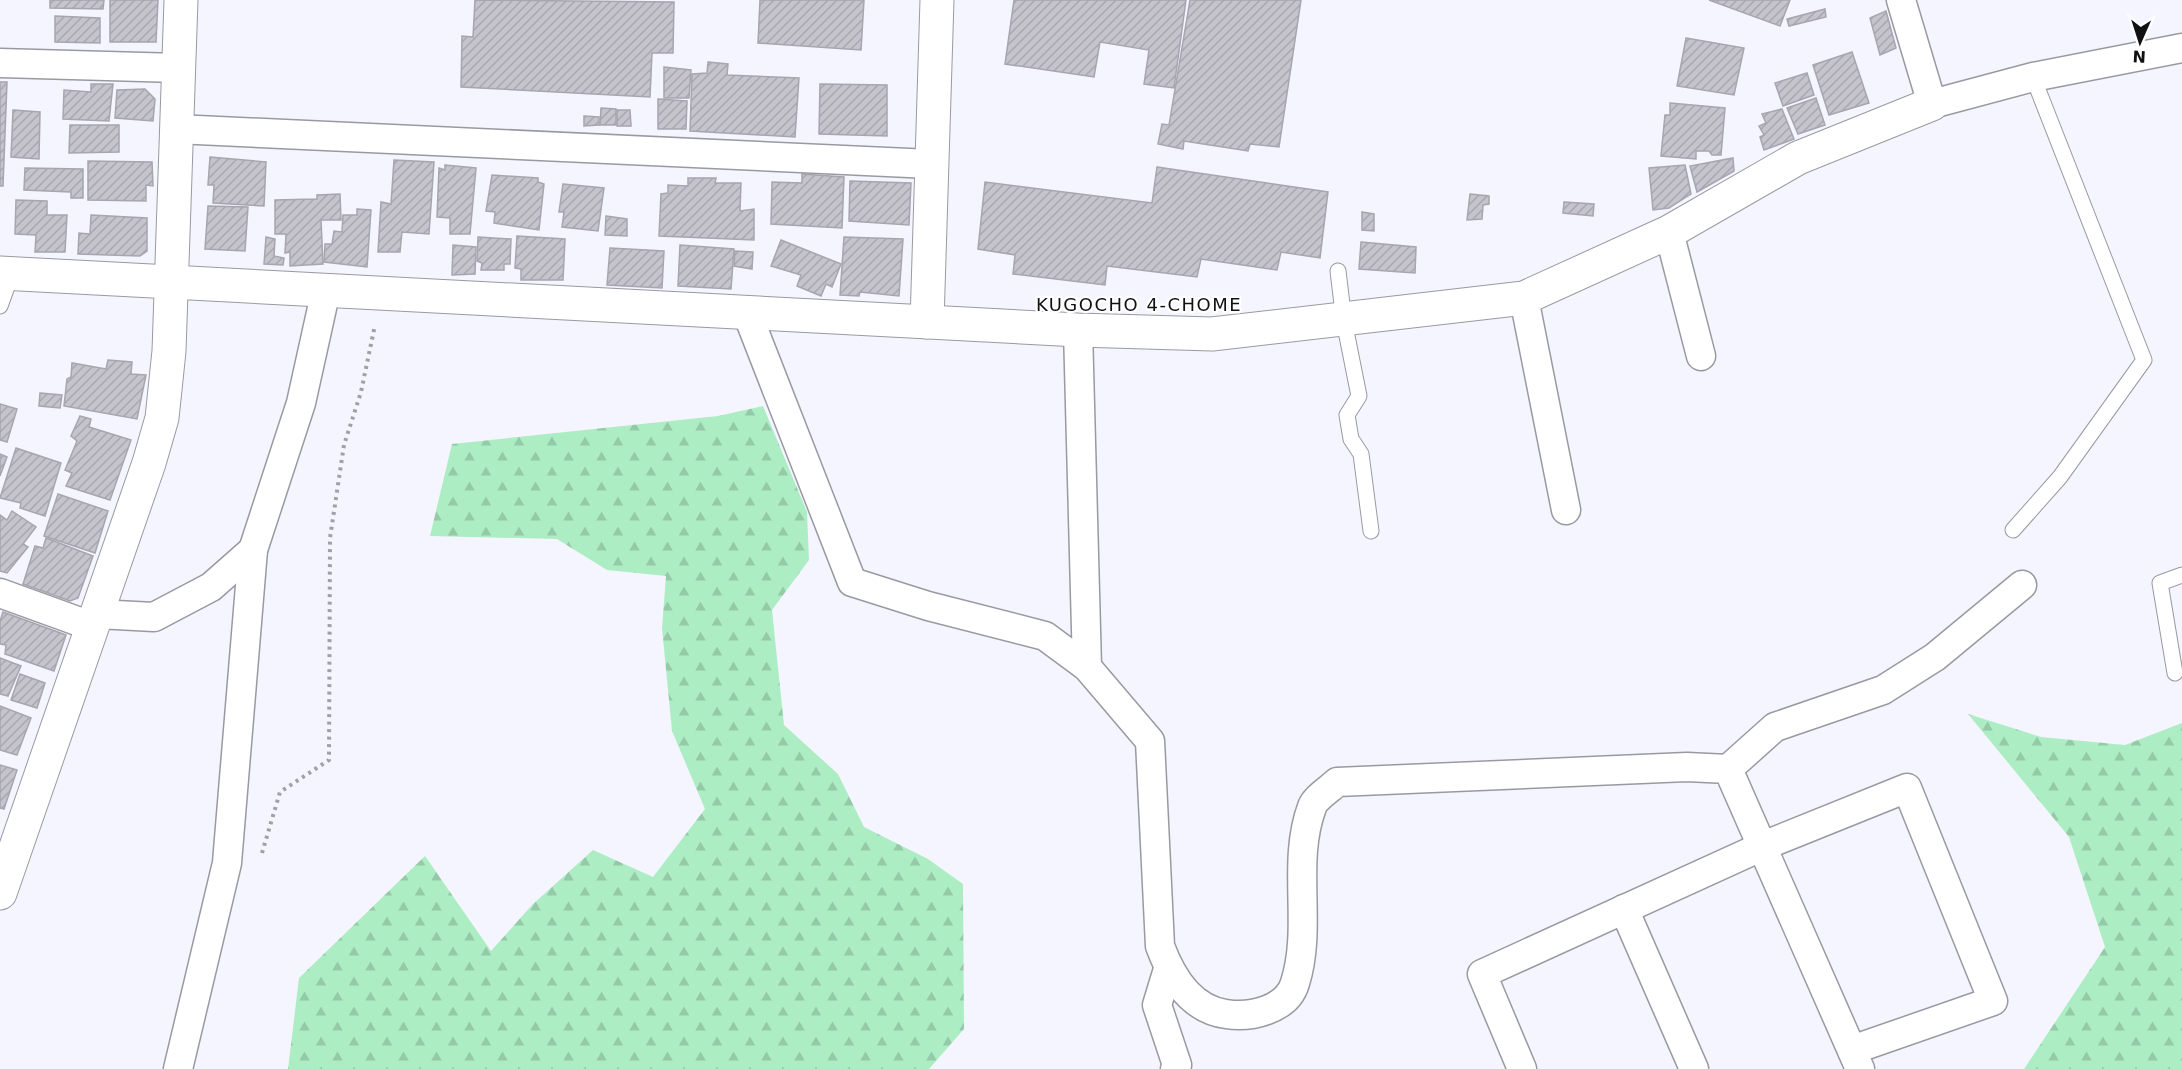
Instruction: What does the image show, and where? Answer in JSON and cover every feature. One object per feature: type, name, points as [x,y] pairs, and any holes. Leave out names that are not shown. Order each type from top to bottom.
[{"type":"street","points":[[0,893],[162,418],[169,351],[181,0]]},
{"type":"street","points":[[927,322],[937,0]]},
{"type":"street","points":[[1901,0],[1932,104]]},
{"type":"street","points":[[6,273],[1078,330],[1212,334],[1344,321],[1524,298],[1669,232],[1798,158],[1932,104],[2033,77],[2182,48]]},
{"type":"street","points":[[0,63],[178,68]]},
{"type":"street","points":[[176,129],[932,164]]},
{"type":"street","points":[[1669,232],[1701,356]]},
{"type":"street","points":[[178,1069],[227,863],[253,550],[301,403],[326,291]]},
{"type":"street","points":[[1524,298],[1566,510]]},
{"type":"street","points":[[747,313],[852,582],[928,606],[1045,636],[1087,668],[1150,741],[1160,946],[1168,969],[1192,999],[1223,1014],[1244,1016],[1262,1012],[1279,1004],[1295,985],[1301,947],[1303,840],[1312,804],[1337,782],[1687,767],[1728,769],[1775,727],[1883,690],[1935,657],[2022,585]]},
{"type":"street","points":[[1078,330],[1087,668]]},
{"type":"street","points":[[0,593],[94,620],[154,617],[211,587],[253,550]]},
{"type":"street","points":[[1522,1069],[1482,974],[1763,846],[1907,788],[1993,1001],[1856,1060],[1763,846],[1728,769]]},
{"type":"street","points":[[1624,909],[1694,1069]]},
{"type":"street","points":[[1168,969],[1157,1005],[1177,1065],[1174,1069]]},
{"type":"lane","points":[[2013,530],[2060,477],[2144,360],[2033,77]]},
{"type":"lane","points":[[1338,271],[1344,321],[1359,396],[1347,415],[1351,439],[1361,454],[1371,531]]},
{"type":"lane","points":[[0,306],[6,273]]},
{"type":"lane","points":[[2175,673],[2160,583],[2182,575]]},
{"type":"path","points":[[260,858],[279,792],[328,760],[330,538],[344,445],[361,392],[383,293]]},
{"type":"green space","points":[[763,406],[807,512],[809,560],[772,610],[784,725],[838,774],[864,827],[928,859],[963,884],[964,1029],[929,1069],[288,1069],[299,978],[425,856],[491,951],[533,904],[593,850],[653,877],[705,809],[672,731],[662,628],[666,576],[607,570],[557,539],[430,536],[452,444],[718,416]]},
{"type":"green space","points":[[1968,714],[2041,737],[2125,745],[2182,723],[2182,1069],[2024,1069],[2105,947],[2069,837]]},
{"type":"building","points":[[50,0],[104,0],[103,9],[50,8]]},
{"type":"building","points":[[110,0],[158,0],[156,42],[110,42]]},
{"type":"building","points":[[475,0],[674,2],[673,53],[652,53],[650,97],[461,87],[462,36],[473,37]]},
{"type":"building","points":[[760,0],[864,0],[861,50],[758,43]]},
{"type":"building","points":[[1014,0],[1186,0],[1174,88],[1144,84],[1149,50],[1100,42],[1094,77],[1005,64]]},
{"type":"building","points":[[1190,0],[1301,0],[1279,147],[1250,144],[1248,151],[1184,141],[1183,149],[1158,144],[1162,124],[1169,125]]},
{"type":"building","points":[[1709,0],[1790,0],[1780,26]]},
{"type":"building","points":[[1825,9],[1826,17],[1789,26],[1787,19]]},
{"type":"building","points":[[1886,11],[1896,48],[1880,55],[1870,18]]},
{"type":"building","points":[[55,16],[100,18],[100,43],[55,42]]},
{"type":"building","points":[[1686,38],[1744,48],[1734,95],[1677,86]]},
{"type":"building","points":[[1852,52],[1869,103],[1829,115],[1813,65]]},
{"type":"building","points":[[708,62],[728,64],[727,75],[799,78],[795,137],[690,131],[692,74],[707,73]]},
{"type":"building","points":[[664,67],[691,70],[689,98],[664,98]]},
{"type":"building","points":[[1807,73],[1814,95],[1783,106],[1775,83]]},
{"type":"building","points":[[0,82],[7,82],[3,186],[0,186]]},
{"type":"building","points":[[91,84],[113,84],[109,121],[63,119],[64,90],[91,92]]},
{"type":"building","points":[[820,84],[887,85],[887,136],[819,134]]},
{"type":"building","points":[[145,89],[155,99],[153,121],[115,118],[117,90]]},
{"type":"building","points":[[1816,98],[1825,125],[1798,134],[1787,108]]},
{"type":"building","points":[[658,99],[687,101],[686,129],[658,129]]},
{"type":"building","points":[[1670,103],[1725,108],[1721,155],[1712,155],[1709,151],[1696,151],[1696,159],[1661,156],[1665,115],[1670,115]]},
{"type":"building","points":[[601,108],[616,109],[616,125],[600,125]]},
{"type":"building","points":[[1782,109],[1794,139],[1764,150],[1760,137],[1764,135],[1759,126],[1766,123],[1762,114]]},
{"type":"building","points":[[13,110],[40,112],[39,159],[11,157]]},
{"type":"building","points":[[617,110],[630,110],[631,126],[617,126]]},
{"type":"building","points":[[584,116],[599,117],[599,125],[584,126]]},
{"type":"building","points":[[70,125],[119,125],[119,152],[69,153]]},
{"type":"building","points":[[210,157],[266,162],[264,206],[213,203],[214,185],[208,185]]},
{"type":"building","points":[[1733,158],[1734,171],[1697,192],[1690,166]]},
{"type":"building","points":[[394,160],[434,162],[429,234],[402,232],[400,252],[378,252],[381,202],[391,204]]},
{"type":"building","points":[[88,161],[152,162],[153,186],[146,185],[146,201],[88,200]]},
{"type":"building","points":[[445,165],[476,168],[470,234],[450,234],[450,218],[437,217],[439,168],[445,170]]},
{"type":"building","points":[[1685,165],[1691,194],[1669,208],[1653,210],[1649,168]]},
{"type":"building","points":[[1157,167],[1328,192],[1320,258],[1281,252],[1277,270],[1201,259],[1197,277],[1107,266],[1105,285],[1013,274],[1015,255],[978,249],[985,182],[1152,203]]},
{"type":"building","points":[[25,168],[83,169],[83,198],[71,198],[71,192],[24,190]]},
{"type":"building","points":[[802,174],[844,177],[842,228],[771,224],[772,182],[802,183]]},
{"type":"building","points":[[492,175],[538,178],[538,182],[544,184],[539,230],[494,223],[495,212],[486,211]]},
{"type":"building","points":[[688,178],[716,178],[715,183],[741,183],[740,211],[754,209],[754,240],[659,236],[661,194],[668,193],[668,185],[688,186]]},
{"type":"building","points":[[850,181],[911,183],[909,225],[849,221]]},
{"type":"building","points":[[563,184],[604,188],[598,231],[562,227],[564,212],[559,212]]},
{"type":"building","points":[[340,194],[341,220],[321,220],[323,264],[290,266],[290,252],[285,253],[286,234],[275,234],[275,200],[317,199],[317,195]]},
{"type":"building","points":[[1470,194],[1489,196],[1489,204],[1483,205],[1482,219],[1467,220]]},
{"type":"building","points":[[16,200],[47,201],[47,215],[67,215],[65,252],[35,252],[36,235],[15,234]]},
{"type":"building","points":[[1564,202],[1594,204],[1593,216],[1563,213]]},
{"type":"building","points":[[208,206],[248,207],[245,251],[205,249]]},
{"type":"building","points":[[357,209],[371,210],[367,267],[324,262],[325,244],[332,244],[334,231],[342,232],[343,215],[357,215]]},
{"type":"building","points":[[1362,212],[1374,214],[1374,231],[1362,230]]},
{"type":"building","points":[[91,215],[147,218],[147,251],[140,256],[78,254],[79,233],[90,234]]},
{"type":"building","points":[[606,216],[627,219],[627,236],[605,235]]},
{"type":"building","points":[[517,236],[565,239],[563,280],[521,280],[521,269],[515,268]]},
{"type":"building","points":[[266,237],[275,239],[274,256],[284,258],[283,265],[264,264]]},
{"type":"building","points":[[478,237],[511,239],[510,264],[504,264],[504,270],[481,270],[482,263],[477,261]]},
{"type":"building","points":[[844,237],[903,239],[899,296],[860,292],[859,296],[840,295]]},
{"type":"building","points":[[781,240],[841,264],[832,287],[826,284],[821,296],[797,286],[801,275],[771,266]]},
{"type":"building","points":[[1361,242],[1416,247],[1415,273],[1359,269]]},
{"type":"building","points":[[453,245],[476,247],[475,274],[452,275]]},
{"type":"building","points":[[680,245],[734,249],[731,289],[678,286]]},
{"type":"building","points":[[610,248],[664,251],[662,288],[607,285]]},
{"type":"building","points":[[735,251],[753,252],[752,269],[734,266]]},
{"type":"building","points":[[108,360],[132,362],[131,374],[146,375],[137,419],[64,406],[67,379],[71,377],[72,363],[106,369]]},
{"type":"building","points":[[40,393],[62,395],[60,408],[39,406]]},
{"type":"building","points":[[0,404],[17,409],[7,442],[0,440]]},
{"type":"building","points":[[80,416],[91,419],[89,427],[131,440],[110,500],[66,486],[72,473],[65,470],[77,441],[71,436]]},
{"type":"building","points":[[16,448],[61,463],[45,516],[20,508],[21,503],[0,498]]},
{"type":"building","points":[[0,454],[7,457],[0,476]]},
{"type":"building","points":[[58,494],[108,511],[95,553],[44,536]]},
{"type":"building","points":[[12,511],[36,527],[23,544],[28,547],[7,573],[0,571],[0,515],[7,520]]},
{"type":"building","points":[[46,538],[93,556],[78,598],[70,601],[23,584],[35,546],[43,548]]},
{"type":"building","points":[[3,612],[66,635],[54,671],[5,654],[6,645],[0,644],[0,621]]},
{"type":"building","points":[[0,658],[21,666],[8,696],[0,694]]},
{"type":"building","points":[[20,674],[45,683],[37,708],[11,700]]},
{"type":"building","points":[[0,706],[31,718],[17,755],[0,750]]},
{"type":"building","points":[[0,765],[17,770],[4,809],[0,808]]},
{"type":"district","name":"KUGOCHO 4-CHOME","points":[[1139,305]]}]
